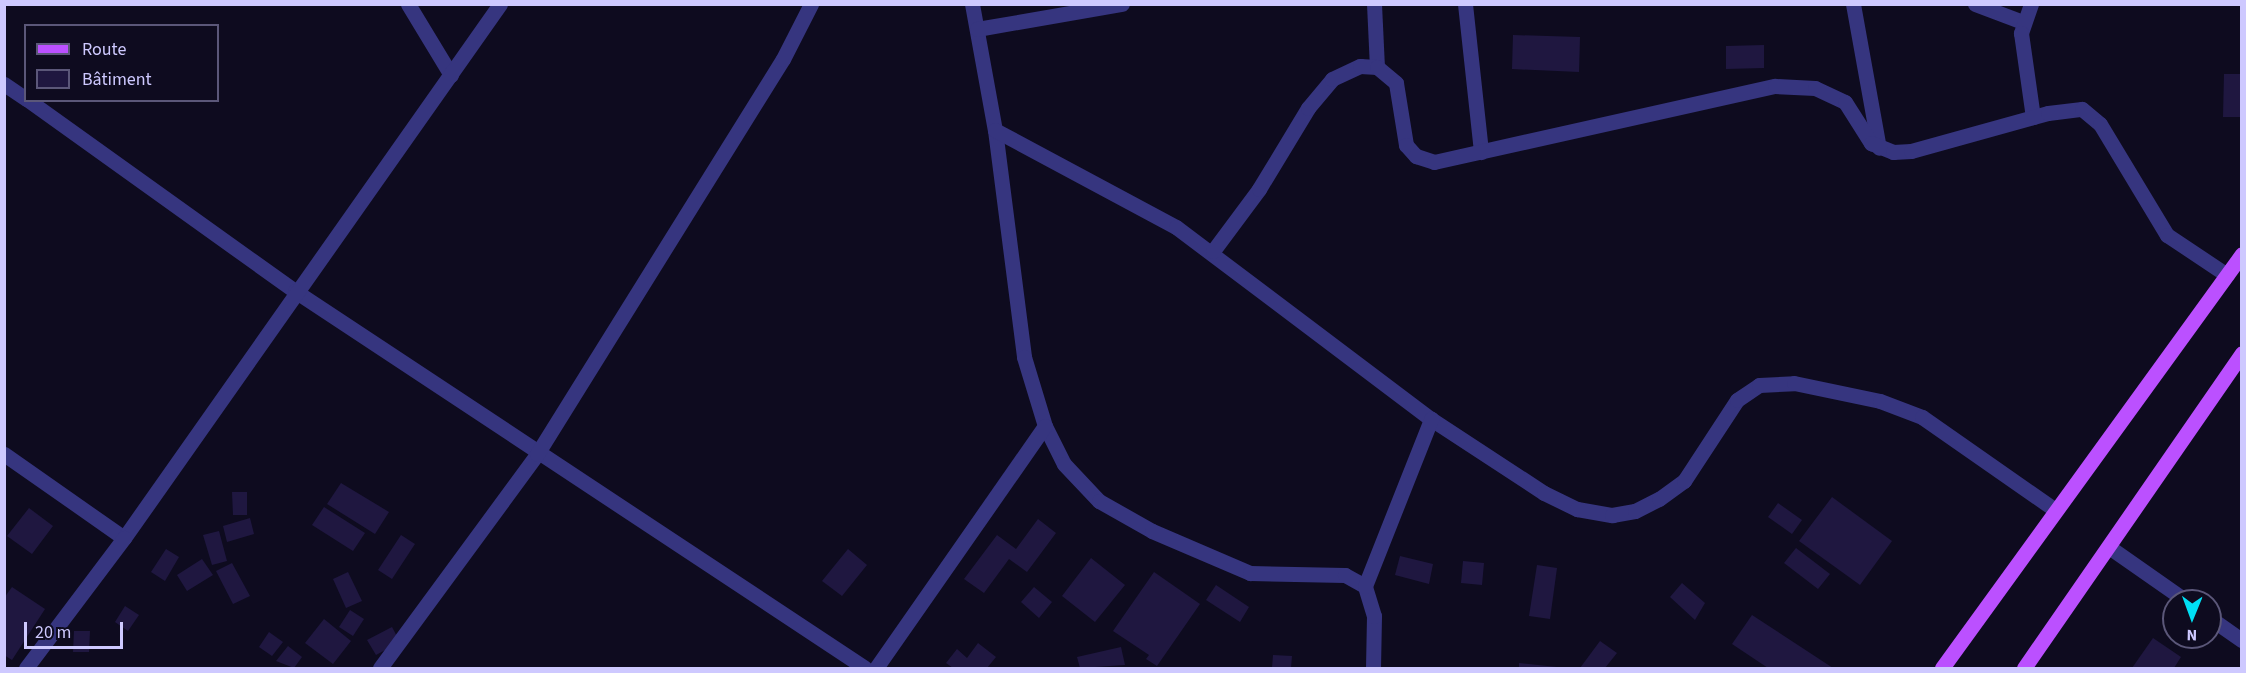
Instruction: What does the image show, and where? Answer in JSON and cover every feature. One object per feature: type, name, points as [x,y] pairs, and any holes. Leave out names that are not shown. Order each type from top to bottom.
[{"type":"main road","points":[[1942,669],[2054,509],[2241,254]]},
{"type":"main road","points":[[2024,669],[2241,353]]},
{"type":"street","points":[[408,4],[451,75]]},
{"type":"street","points":[[26,669],[124,538],[295,291],[500,4]]},
{"type":"street","points":[[380,669],[537,454],[783,59],[811,4]]},
{"type":"street","points":[[972,4],[994,130],[1024,357],[1045,426],[1064,464],[1099,501],[1152,531],[1250,573],[1345,575],[1365,586]]},
{"type":"street","points":[[977,29],[1122,4]]},
{"type":"street","points":[[1374,4],[1377,66]]},
{"type":"street","points":[[1465,4],[1481,152]]},
{"type":"street","points":[[1853,4],[1879,148]]},
{"type":"street","points":[[1975,4],[2023,22]]},
{"type":"street","points":[[2031,4],[2023,22],[2033,117]]},
{"type":"street","points":[[1213,251],[1258,189],[1308,108],[1332,79],[1360,66],[1377,66],[1396,83],[1402,130],[1407,145],[1416,156],[1434,162],[1759,88],[1794,85],[1815,88],[1845,102],[1864,134],[1879,148],[1911,151],[2072,108],[2091,114],[2167,235],[2227,274]]},
{"type":"street","points":[[4,84],[24,98]]},
{"type":"street","points":[[30,102],[295,291],[537,454],[865,669]]},
{"type":"street","points":[[994,130],[1141,206],[1213,251],[1431,418],[1544,493],[1577,509],[1612,515],[1635,511],[1684,481],[1737,400],[1759,385],[1794,383],[1880,400],[1922,417],[2054,509]]},
{"type":"street","points":[[1373,669],[1374,616],[1365,586],[1431,418]]},
{"type":"street","points":[[876,669],[1045,426]]},
{"type":"street","points":[[4,454],[124,538]]},
{"type":"street","points":[[2109,547],[2169,589]]},
{"type":"street","points":[[2222,627],[2241,640]]},
{"type":"building","points":[[1513,35],[1580,37],[1579,72],[1512,69]]},
{"type":"building","points":[[1764,45],[1764,68],[1726,69],[1726,46]]},
{"type":"building","points":[[2224,74],[2242,74],[2242,117],[2223,117]]},
{"type":"building","points":[[341,483],[389,512],[375,534],[327,504]]},
{"type":"building","points":[[232,492],[247,492],[247,515],[233,515]]},
{"type":"building","points":[[1832,497],[1892,541],[1860,585],[1799,541]]},
{"type":"building","points":[[1778,503],[1802,520],[1792,534],[1768,517]]},
{"type":"building","points":[[324,507],[365,533],[353,551],[312,525]]},
{"type":"building","points":[[29,508],[53,526],[32,554],[7,536]]},
{"type":"building","points":[[250,518],[254,534],[227,542],[223,526]]},
{"type":"building","points":[[1038,519],[1056,533],[1027,572],[1009,559],[984,593],[964,579],[997,535],[1016,549]]},
{"type":"building","points":[[219,531],[227,561],[212,565],[203,535]]},
{"type":"building","points":[[401,535],[415,544],[392,579],[378,570]]},
{"type":"building","points":[[1796,548],[1830,574],[1818,589],[1784,563]]},
{"type":"building","points":[[166,549],[179,557],[165,581],[151,572]]},
{"type":"building","points":[[848,549],[867,565],[842,596],[822,581]]},
{"type":"building","points":[[1400,556],[1433,564],[1429,584],[1395,575]]},
{"type":"building","points":[[1091,558],[1125,585],[1095,622],[1062,596]]},
{"type":"building","points":[[202,559],[213,575],[187,591],[177,575]]},
{"type":"building","points":[[1463,561],[1484,563],[1482,585],[1461,583]]},
{"type":"building","points":[[232,563],[250,596],[233,604],[216,571]]},
{"type":"building","points":[[1537,565],[1557,568],[1550,619],[1529,616]]},
{"type":"building","points":[[348,572],[362,601],[346,608],[333,579]]},
{"type":"building","points":[[1154,572],[1200,604],[1157,666],[1146,659],[1149,655],[1113,631]]},
{"type":"building","points":[[1682,583],[1705,603],[1695,620],[1670,597]]},
{"type":"building","points":[[1216,585],[1249,607],[1240,622],[1206,600]]},
{"type":"building","points":[[12,587],[45,609],[12,660],[4,655],[4,598]]},
{"type":"building","points":[[1034,587],[1052,602],[1039,618],[1021,602]]},
{"type":"building","points":[[125,606],[139,615],[128,631],[115,622]]},
{"type":"building","points":[[350,610],[364,619],[353,636],[339,627]]},
{"type":"building","points":[[1752,615],[1833,668],[1768,668],[1732,644]]},
{"type":"building","points":[[324,619],[351,641],[333,664],[305,643]]},
{"type":"building","points":[[392,627],[400,642],[376,655],[367,640]]},
{"type":"building","points":[[74,631],[90,631],[89,652],[73,652]]},
{"type":"building","points":[[269,632],[283,642],[272,656],[259,647]]},
{"type":"building","points":[[2153,638],[2162,644],[2162,649],[2169,649],[2181,657],[2174,668],[2132,668]]},
{"type":"building","points":[[1600,641],[1617,653],[1605,668],[1580,668]]},
{"type":"building","points":[[978,643],[996,657],[987,668],[953,668],[946,663],[957,649],[967,658]]},
{"type":"building","points":[[288,646],[302,657],[294,668],[276,661]]},
{"type":"building","points":[[1121,647],[1125,665],[1080,668],[1077,657]]},
{"type":"building","points":[[1273,655],[1292,656],[1291,668],[1272,668]]},
{"type":"building","points":[[1519,663],[1557,667],[1557,668],[1519,668]]}]
